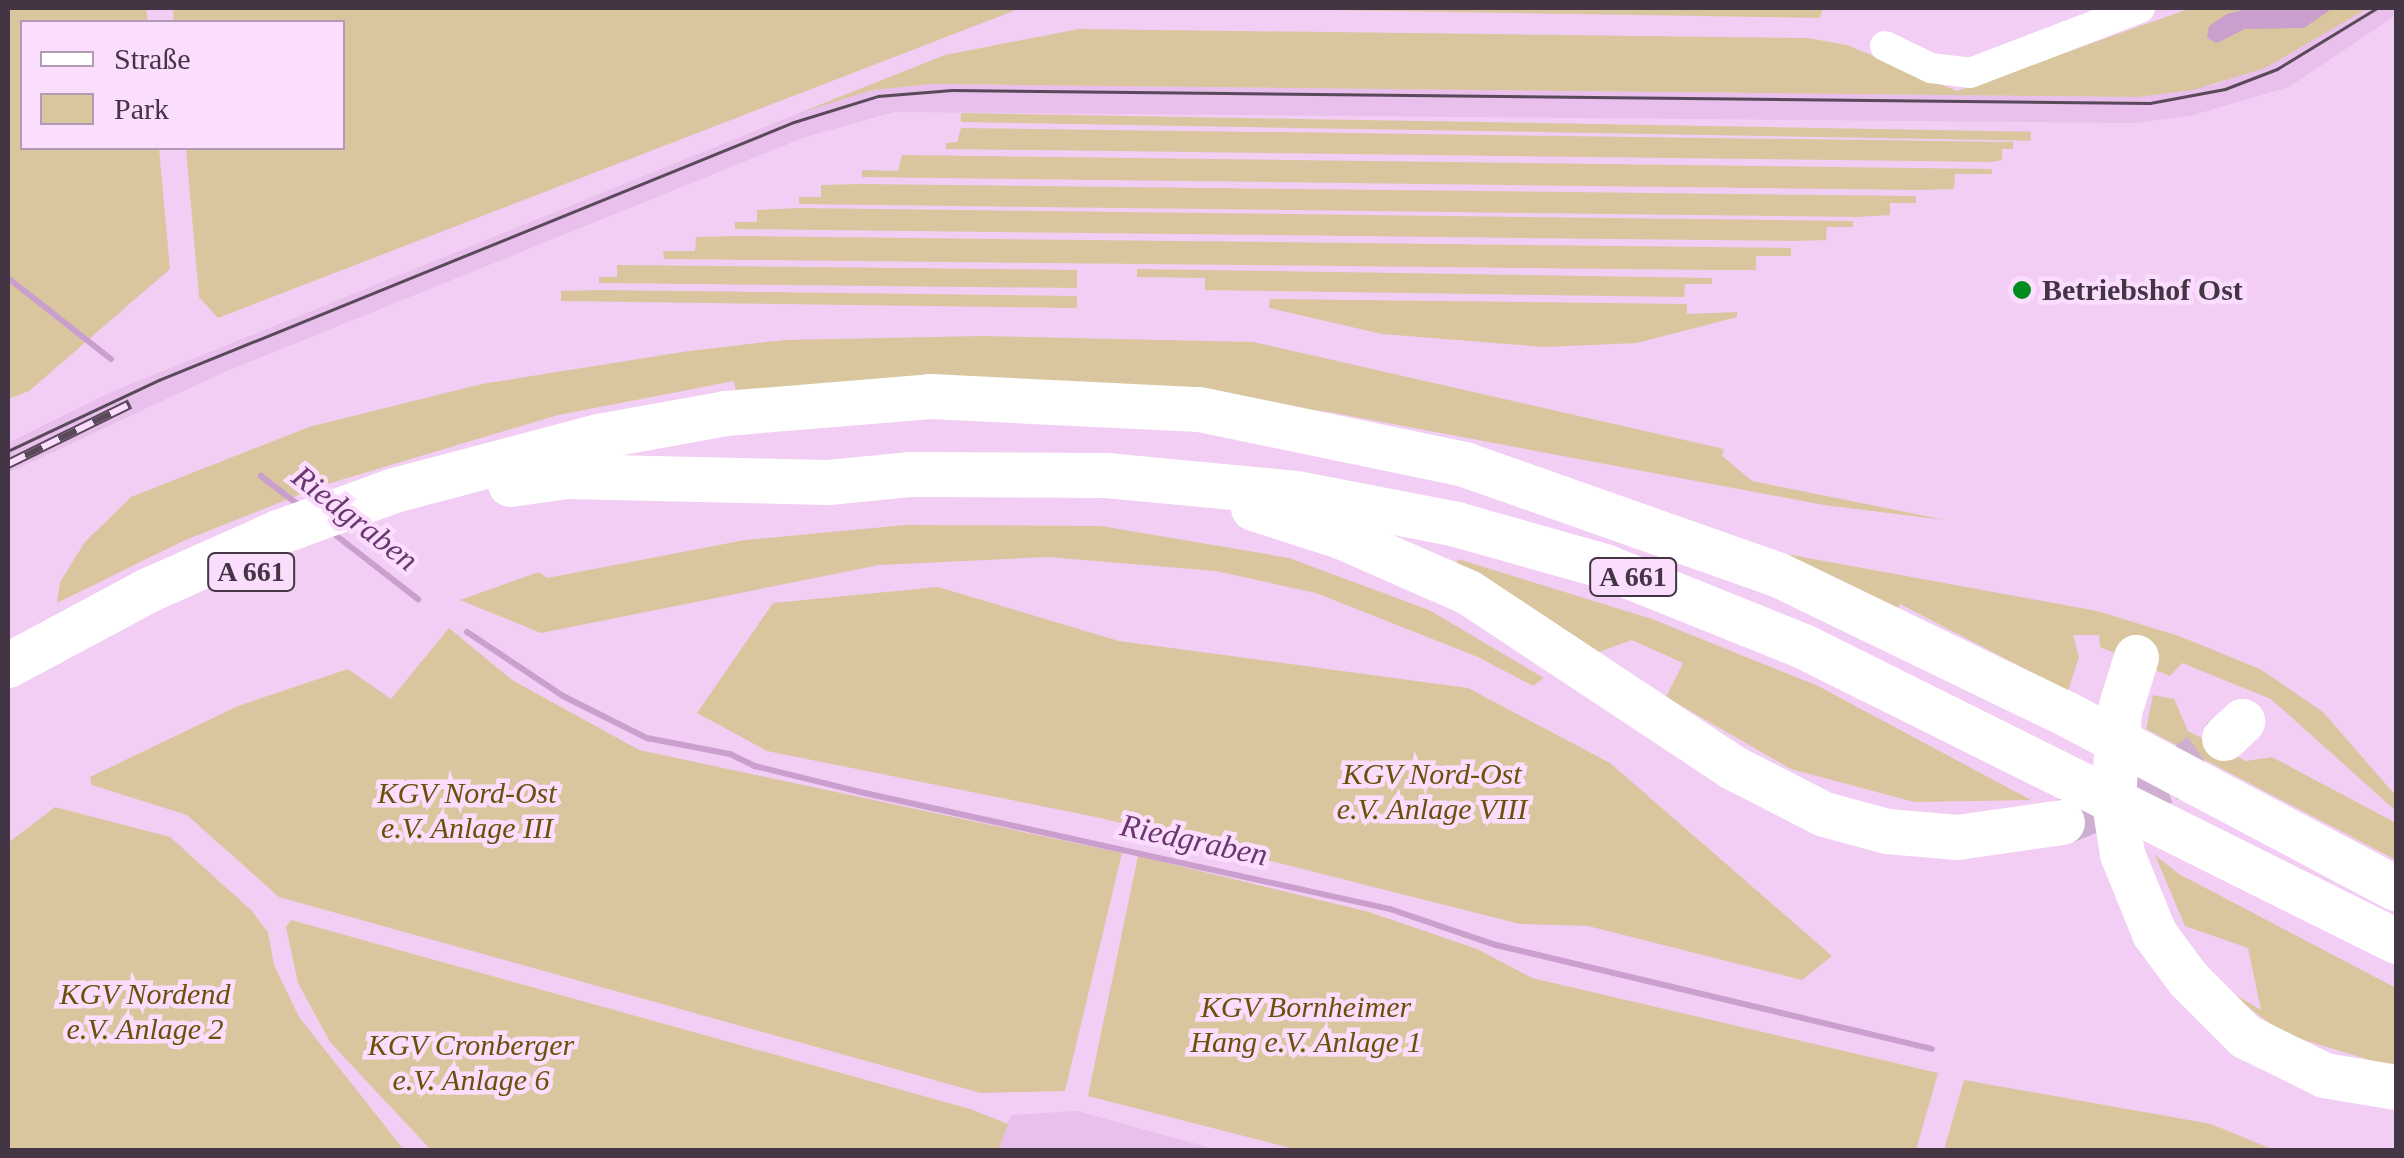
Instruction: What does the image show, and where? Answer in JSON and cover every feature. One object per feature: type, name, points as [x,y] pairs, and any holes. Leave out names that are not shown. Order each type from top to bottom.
[{"type":"highway","name":"A 661","points":[[8,665],[150,589],[278,532],[505,473],[669,423],[827,402],[978,395],[1199,409],[1464,464],[1640,522],[1813,590],[2065,713],[2396,888]]},
{"type":"highway","name":"A 661","points":[[8,695],[87,648],[278,560],[505,473],[828,482],[909,474],[1175,482],[1363,503],[1604,566],[1801,645],[2150,822],[2396,941]]},
{"type":"highway","points":[[1175,482],[1340,536],[1468,592],[1732,768],[1824,814],[1886,831],[1957,837],[2062,822]]},
{"type":"highway","points":[[2136,657],[2119,712],[2113,797],[2122,854],[2154,933],[2188,979],[2245,1036],[2324,1075],[2396,1087]]},
{"type":"street","points":[[1885,46],[1930,68],[1970,73],[2140,8]]},
{"type":"shaded area","points":[[2252,8],[2333,8],[2304,28],[2245,29],[2217,43],[2207,38],[2209,26],[2227,14]]},
{"type":"shaded area","points":[[2368,8],[2396,8],[2396,15],[2289,87],[2190,116],[2134,123],[894,112],[805,137],[222,373],[8,473],[8,443],[109,393],[799,113],[872,90],[932,84],[2137,97],[2218,84]]},
{"type":"shaded area","points":[[1077,1111],[1218,1150],[998,1150],[1011,1115]]},
{"type":"green space","points":[[8,8],[146,8],[148,20],[20,20],[20,150],[159,150],[170,269],[29,391],[8,399]]},
{"type":"green space","points":[[173,8],[1021,8],[218,318],[199,297],[186,150],[345,150],[345,20],[174,20]]},
{"type":"green space","points":[[1205,8],[1824,8],[1819,18]]},
{"type":"green space","points":[[2191,8],[2368,8],[2265,68],[2193,90],[2137,97],[932,84],[872,90],[799,113],[945,55],[1079,29],[1808,38],[1847,45],[1957,91]]},
{"type":"green space","points":[[961,113],[2031,132],[2031,141],[961,122]]},
{"type":"green space","points":[[961,128],[2013,142],[2013,149],[2002,149],[2002,160],[1992,162],[946,149],[946,143],[957,142]]},
{"type":"green space","points":[[902,155],[1992,169],[1992,174],[1955,174],[1954,189],[1919,190],[862,177],[862,170],[898,171]]},
{"type":"green space","points":[[821,185],[1916,196],[1916,203],[1890,203],[1890,215],[1856,217],[799,204],[799,197],[821,197]]},
{"type":"green space","points":[[757,210],[1853,221],[1853,227],[1827,227],[1826,240],[1793,241],[735,229],[735,222],[757,222]]},
{"type":"green space","points":[[696,237],[1791,248],[1791,256],[1756,256],[1756,270],[664,259],[663,251],[695,251]]},
{"type":"green space","points":[[617,265],[1077,270],[1077,288],[599,283],[599,277],[617,277]]},
{"type":"green space","points":[[1137,269],[1712,278],[1712,284],[1685,284],[1684,297],[1205,290],[1205,278],[1137,277]]},
{"type":"green space","points":[[561,291],[1077,296],[1077,308],[561,301]]},
{"type":"green space","points":[[1270,299],[1687,304],[1687,314],[1737,312],[1737,317],[1637,343],[1544,347],[1382,334],[1269,308]]},
{"type":"green space","points":[[983,336],[1253,342],[1724,449],[1722,456],[1752,481],[1945,520],[1824,505],[1329,412],[1129,387],[736,393],[734,381],[558,415],[324,485],[183,541],[57,603],[60,582],[85,542],[131,497],[309,427],[482,384],[689,351],[784,340]]},
{"type":"green space","points":[[906,525],[1101,526],[1289,558],[1429,610],[1544,678],[1533,686],[1478,657],[1316,593],[1216,571],[1048,557],[879,565],[541,633],[460,600],[539,572],[547,578],[745,540]]},
{"type":"green space","points":[[1737,545],[2097,611],[2179,636],[2260,669],[2323,712],[2396,796],[2396,811],[2271,699],[2182,663],[2170,676],[2100,647],[2099,635],[2073,635],[2079,657],[2068,691],[1900,604],[1895,613]]},
{"type":"green space","points":[[1458,559],[1652,619],[1818,686],[2031,800],[1914,802],[1791,769],[1666,697],[1683,663],[1632,640],[1596,653],[1454,570]]},
{"type":"green space","name":"KGV Nord-Ost e.V. Anlage VIII","points":[[938,587],[1119,641],[1468,688],[1610,763],[1832,956],[1802,980],[1588,926],[1520,924],[1101,818],[767,751],[697,713],[773,603]]},
{"type":"green space","name":"KGV Nord-Ost e.V. Anlage III","points":[[449,628],[512,680],[639,750],[1122,853],[1065,1091],[981,1093],[279,897],[187,815],[92,785],[90,777],[238,706],[348,669],[391,699]]},
{"type":"green space","points":[[2153,695],[2174,699],[2188,731],[2246,761],[2272,757],[2396,823],[2396,860],[2146,729]]},
{"type":"green space","name":"KGV Nordend e.V. Anlage 2","points":[[55,807],[170,837],[251,910],[268,932],[274,965],[299,1017],[404,1150],[8,1150],[8,843]]},
{"type":"green space","points":[[2155,855],[2179,874],[2396,988],[2396,1068],[2284,1034],[2219,985],[2261,1010],[2248,948],[2185,926]]},
{"type":"green space","name":"KGV Bornheimer Hang e.V. Anlage 1","points":[[1138,856],[1369,912],[1477,949],[1532,978],[1938,1073],[1916,1150],[1298,1150],[1088,1096]]},
{"type":"green space","name":"KGV Cronberger e.V. Anlage 6","points":[[291,920],[970,1109],[1008,1124],[998,1150],[431,1150],[330,1042],[298,983],[286,927]]},
{"type":"green space","points":[[1964,1080],[2211,1124],[2274,1150],[1944,1150]]},
{"type":"waterway","name":"Riedgraben","points":[[8,278],[111,359]]},
{"type":"waterway","name":"Riedgraben","points":[[261,476],[300,506]]},
{"type":"waterway","name":"Riedgraben","points":[[329,530],[418,599]]},
{"type":"waterway","name":"Riedgraben","points":[[467,632],[563,696],[647,738],[730,754],[755,766],[860,792],[1390,909],[1496,945],[1932,1049]]},
{"type":"tunnel","points":[[2062,822],[2164,781],[2224,738]]},
{"type":"tram line","points":[[8,451],[159,380],[794,122],[878,96],[952,90],[2150,103],[2225,89],[2277,69],[2377,8]]},
{"type":"railway","points":[[8,464],[130,404]]},
{"type":"place","name":"Betriebshof Ost","points":[[2022,290]]}]
